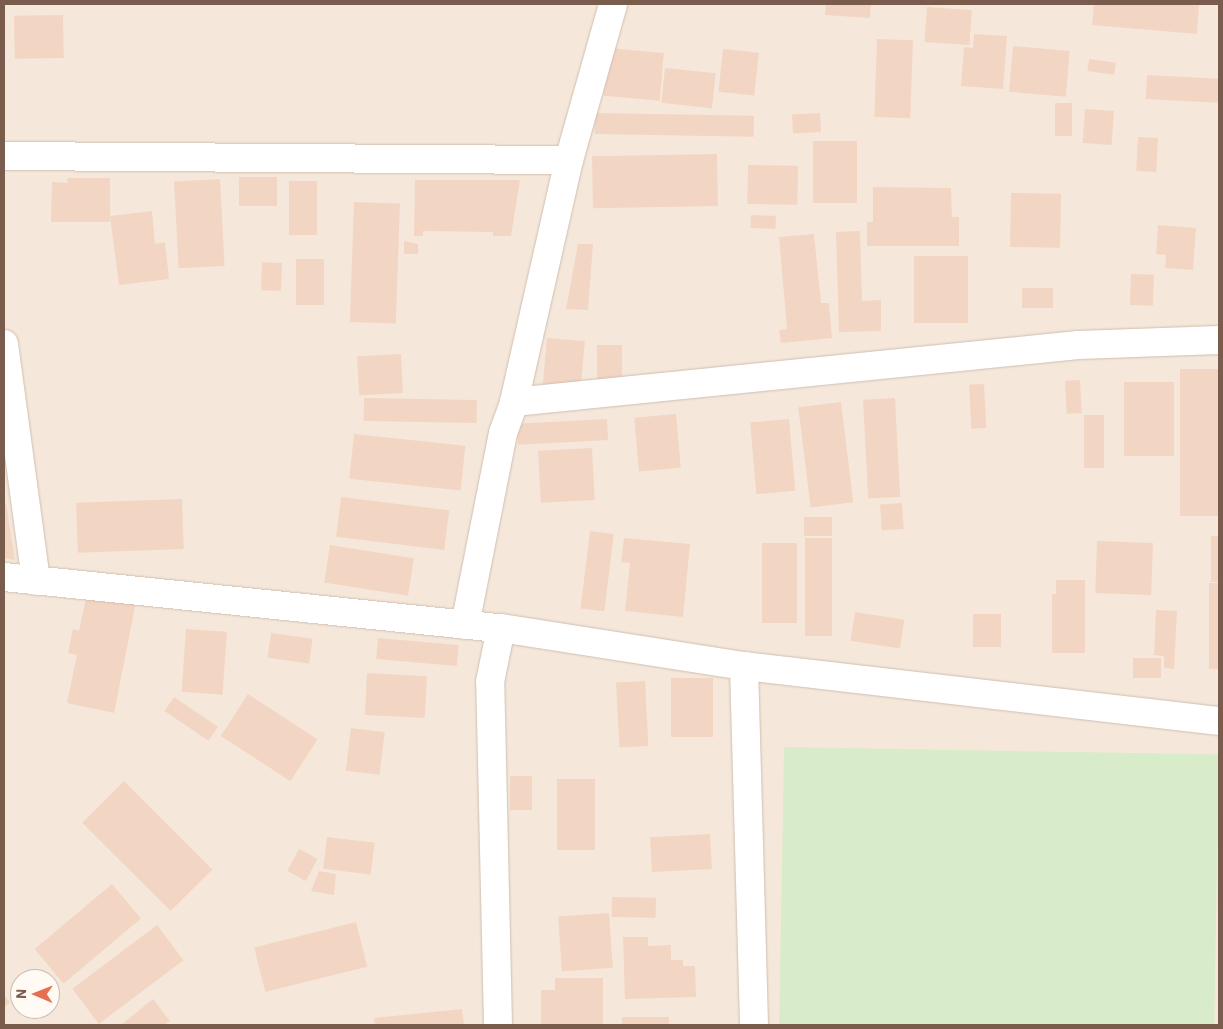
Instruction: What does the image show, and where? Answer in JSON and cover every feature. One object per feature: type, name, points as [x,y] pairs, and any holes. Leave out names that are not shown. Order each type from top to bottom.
[{"type":"street","points":[[465,625],[503,433],[514,402],[569,160],[612,4]]},
{"type":"street","points":[[4,156],[569,160]]},
{"type":"street","points":[[514,402],[1078,345],[1219,340]]},
{"type":"street","points":[[4,344],[36,581]]},
{"type":"street","points":[[4,577],[501,628],[744,666],[1219,720]]},
{"type":"street","points":[[498,1025],[490,682],[501,628]]},
{"type":"street","points":[[744,666],[754,1025]]},
{"type":"shaded area","points":[[4,4],[1219,4],[1219,1025],[4,1025]]},
{"type":"green space","points":[[784,747],[1219,755],[1214,1025],[779,1025]]},
{"type":"building","points":[[826,4],[871,4],[870,18],[825,15]]},
{"type":"building","points":[[1094,4],[1199,4],[1197,34],[1092,25]]},
{"type":"building","points":[[927,7],[972,10],[969,45],[925,42]]},
{"type":"building","points":[[63,15],[64,58],[15,59],[14,16]]},
{"type":"building","points":[[974,34],[1007,36],[1003,89],[961,86],[964,47],[973,48]]},
{"type":"building","points":[[877,39],[913,40],[910,118],[874,117]]},
{"type":"building","points":[[1013,46],[1070,51],[1066,97],[1009,92]]},
{"type":"building","points":[[608,48],[664,53],[660,101],[604,96]]},
{"type":"building","points":[[723,49],[759,53],[754,96],[719,92]]},
{"type":"building","points":[[1089,59],[1116,63],[1114,75],[1087,71]]},
{"type":"building","points":[[665,68],[716,73],[712,108],[661,103]]},
{"type":"building","points":[[1147,75],[1219,79],[1218,103],[1146,99]]},
{"type":"building","points":[[1055,103],[1072,103],[1072,136],[1055,136]]},
{"type":"building","points":[[1085,109],[1114,111],[1112,145],[1083,143]]},
{"type":"building","points":[[595,113],[754,116],[754,137],[595,134]]},
{"type":"building","points":[[820,113],[821,132],[793,133],[792,114]]},
{"type":"building","points":[[1138,137],[1158,138],[1156,172],[1136,171]]},
{"type":"building","points":[[813,141],[857,141],[857,203],[813,203]]},
{"type":"building","points":[[717,154],[718,206],[593,208],[592,156]]},
{"type":"building","points":[[748,165],[798,166],[797,205],[747,204]]},
{"type":"building","points":[[239,177],[277,177],[277,206],[239,206]]},
{"type":"building","points":[[67,178],[110,178],[110,222],[51,222],[52,182],[68,183]]},
{"type":"building","points":[[220,179],[225,266],[179,268],[174,181]]},
{"type":"building","points":[[415,180],[520,180],[511,236],[493,236],[493,232],[423,231],[423,236],[414,236]]},
{"type":"building","points":[[289,181],[317,181],[317,235],[289,235]]},
{"type":"building","points":[[873,187],[951,188],[952,217],[959,217],[959,246],[867,246],[867,222],[873,222]]},
{"type":"building","points":[[1011,193],[1061,194],[1060,248],[1010,247]]},
{"type":"building","points":[[354,202],[400,204],[396,324],[350,322]]},
{"type":"building","points":[[152,211],[155,244],[165,242],[169,279],[119,285],[110,216]]},
{"type":"building","points":[[751,215],[776,216],[776,229],[751,228]]},
{"type":"building","points":[[1158,225],[1196,228],[1193,270],[1165,268],[1166,255],[1156,254]]},
{"type":"building","points":[[860,231],[862,301],[881,300],[881,331],[839,332],[836,232]]},
{"type":"building","points":[[814,234],[821,303],[829,303],[832,338],[781,343],[779,330],[787,329],[779,237]]},
{"type":"building","points":[[404,241],[418,244],[418,254],[404,254]]},
{"type":"building","points":[[578,244],[593,244],[588,310],[566,309]]},
{"type":"building","points":[[914,256],[968,256],[968,323],[914,323]]},
{"type":"building","points":[[296,259],[324,259],[324,305],[296,305]]},
{"type":"building","points":[[262,262],[282,263],[281,291],[261,290]]},
{"type":"building","points":[[1131,274],[1154,275],[1153,306],[1130,305]]},
{"type":"building","points":[[1022,288],[1053,288],[1053,308],[1022,308]]},
{"type":"building","points":[[547,338],[585,341],[581,388],[543,385]]},
{"type":"building","points":[[597,345],[622,345],[622,387],[597,387]]},
{"type":"building","points":[[401,354],[403,393],[359,395],[357,356]]},
{"type":"building","points":[[1180,369],[1219,369],[1219,516],[1180,516]]},
{"type":"building","points":[[1080,380],[1082,413],[1067,414],[1065,381]]},
{"type":"building","points":[[1124,382],[1174,382],[1174,456],[1124,456]]},
{"type":"building","points":[[984,384],[986,428],[971,429],[969,385]]},
{"type":"building","points":[[364,398],[477,400],[477,423],[364,421]]},
{"type":"building","points":[[895,398],[900,497],[868,499],[863,400]]},
{"type":"building","points":[[841,402],[853,502],[811,507],[798,407]]},
{"type":"building","points":[[676,414],[681,468],[639,471],[634,418]]},
{"type":"building","points":[[1084,415],[1104,415],[1104,468],[1084,468]]},
{"type":"building","points":[[607,419],[608,440],[518,445],[517,424]]},
{"type":"building","points":[[789,419],[795,491],[756,494],[750,422]]},
{"type":"building","points":[[354,434],[465,446],[461,490],[349,479]]},
{"type":"building","points":[[592,448],[595,500],[541,503],[538,451]]},
{"type":"building","points":[[341,497],[449,510],[444,550],[336,537]]},
{"type":"building","points":[[182,499],[184,549],[78,553],[76,503]]},
{"type":"building","points":[[4,502],[6,503],[15,560],[4,558]]},
{"type":"building","points":[[902,503],[904,529],[882,530],[880,505]]},
{"type":"building","points":[[804,517],[832,517],[832,536],[804,536]]},
{"type":"building","points":[[590,531],[614,534],[604,611],[580,608]]},
{"type":"building","points":[[1211,536],[1219,536],[1219,582],[1211,582]]},
{"type":"building","points":[[624,538],[690,544],[683,617],[625,611],[630,563],[621,562]]},
{"type":"building","points":[[805,538],[832,538],[832,636],[805,636]]},
{"type":"building","points":[[1097,541],[1153,543],[1151,595],[1095,593]]},
{"type":"building","points":[[762,543],[797,543],[797,623],[762,623]]},
{"type":"building","points":[[330,545],[414,558],[408,596],[324,583]]},
{"type":"building","points":[[1056,580],[1085,580],[1085,653],[1052,653],[1052,594],[1056,594]]},
{"type":"building","points":[[1209,583],[1219,583],[1219,669],[1209,669]]},
{"type":"building","points":[[87,593],[136,602],[114,713],[67,703],[77,655],[68,653],[73,629],[79,631]]},
{"type":"building","points":[[1156,610],[1177,611],[1174,669],[1164,668],[1164,656],[1154,655]]},
{"type":"building","points":[[855,612],[904,620],[900,648],[850,641]]},
{"type":"building","points":[[973,614],[1001,614],[1001,647],[973,647]]},
{"type":"building","points":[[186,629],[227,632],[223,695],[182,692]]},
{"type":"building","points":[[271,633],[313,639],[309,664],[268,658]]},
{"type":"building","points":[[378,638],[459,645],[457,666],[376,659]]},
{"type":"building","points":[[1133,658],[1161,658],[1161,678],[1133,678]]},
{"type":"building","points":[[367,673],[427,676],[425,718],[365,715]]},
{"type":"building","points":[[671,678],[713,678],[713,737],[671,737]]},
{"type":"building","points":[[645,681],[648,746],[619,747],[616,683]]},
{"type":"building","points":[[248,694],[318,739],[290,781],[221,736]]},
{"type":"building","points":[[174,697],[218,727],[208,741],[164,711]]},
{"type":"building","points":[[351,728],[385,732],[380,775],[346,771]]},
{"type":"building","points":[[510,776],[532,776],[532,810],[510,810]]},
{"type":"building","points":[[557,779],[595,779],[595,850],[557,850]]},
{"type":"building","points":[[124,781],[212,869],[171,911],[82,823]]},
{"type":"building","points":[[710,834],[712,869],[652,872],[650,837]]},
{"type":"building","points":[[327,837],[375,843],[371,875],[323,869]]},
{"type":"building","points":[[299,849],[318,859],[306,881],[287,871]]},
{"type":"building","points":[[319,871],[336,874],[334,895],[311,891]]},
{"type":"building","points":[[112,884],[141,918],[64,983],[60,979],[60,969],[51,969],[35,949]]},
{"type":"building","points":[[612,897],[656,898],[656,918],[612,917]]},
{"type":"building","points":[[609,913],[613,968],[562,971],[558,917]]},
{"type":"building","points":[[356,922],[367,967],[265,992],[254,947]]},
{"type":"building","points":[[157,925],[183,960],[99,1024],[72,989]]},
{"type":"building","points":[[623,937],[648,937],[648,946],[671,945],[671,960],[683,960],[683,966],[695,966],[696,997],[625,999]]},
{"type":"building","points":[[555,978],[603,978],[603,1025],[541,1025],[541,990],[555,990]]},
{"type":"building","points":[[4,995],[10,1002],[4,1007]]},
{"type":"building","points":[[153,999],[170,1021],[164,1025],[121,1025]]},
{"type":"building","points":[[462,1009],[464,1025],[375,1025],[374,1018]]},
{"type":"building","points":[[622,1017],[669,1017],[669,1025],[622,1025]]}]
